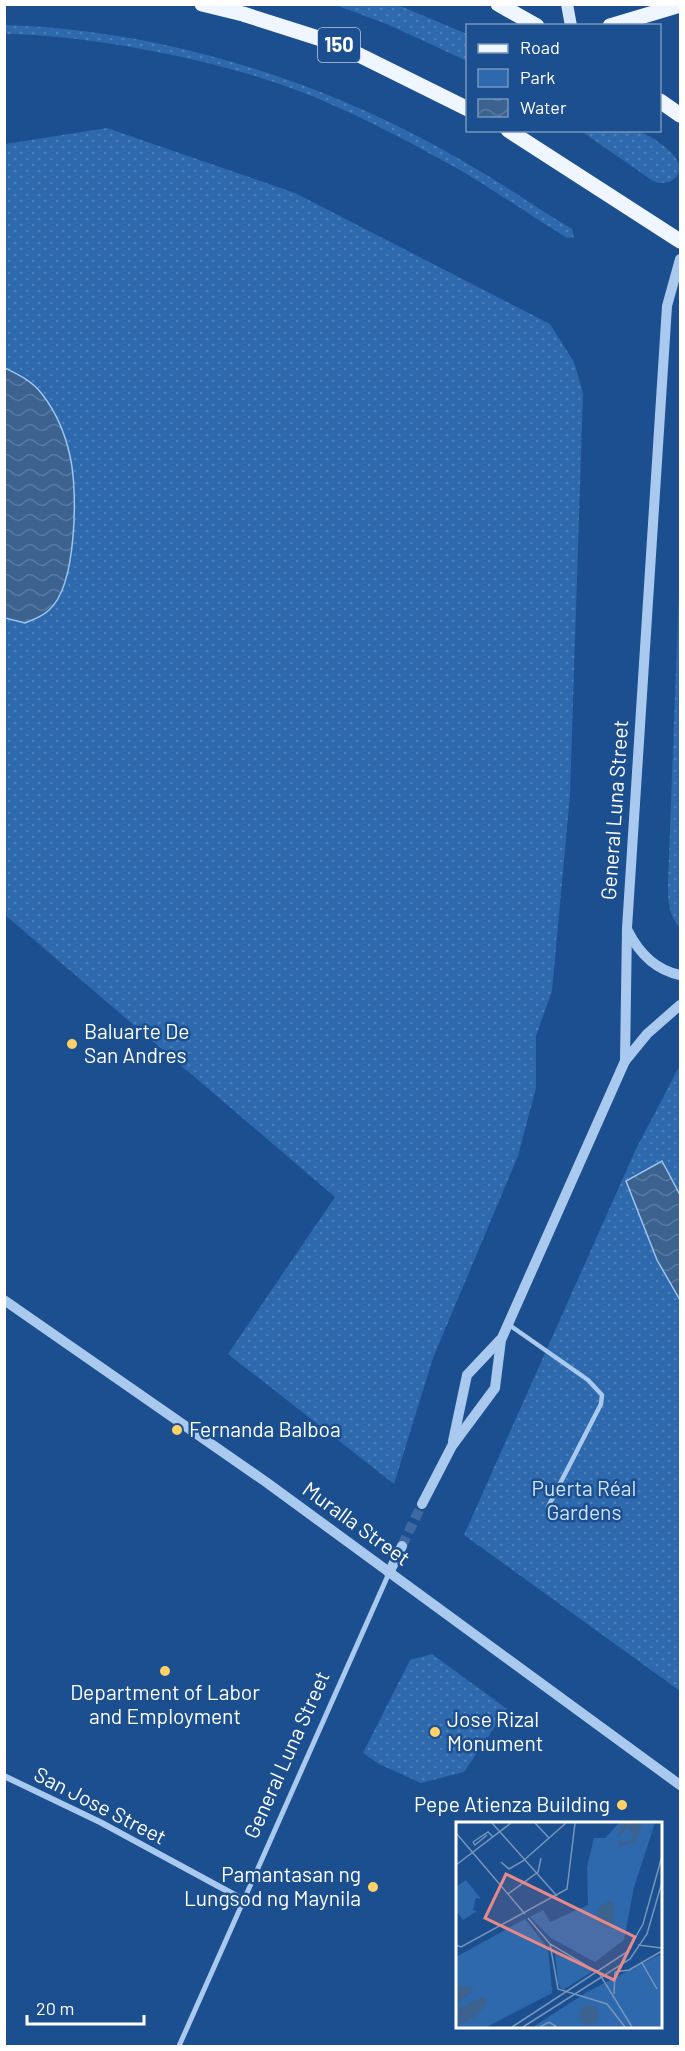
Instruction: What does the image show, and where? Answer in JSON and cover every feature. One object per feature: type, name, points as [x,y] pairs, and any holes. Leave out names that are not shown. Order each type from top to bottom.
[{"type":"main road","name":"150","points":[[202,4],[243,14],[337,44],[466,108]]},
{"type":"main road","points":[[498,4],[533,24]]},
{"type":"main road","points":[[567,4],[571,24]]},
{"type":"main road","points":[[617,24],[681,5]]},
{"type":"main road","points":[[661,102],[681,115]]},
{"type":"main road","points":[[511,132],[681,241]]},
{"type":"street","name":"General Luna Street","points":[[422,1504],[452,1446],[495,1388],[501,1340],[625,1061],[627,928],[667,306],[681,259]]},
{"type":"street","points":[[627,928],[645,956],[658,966],[681,975]]},
{"type":"street","points":[[625,1061],[647,1034],[681,1005]]},
{"type":"street","name":"Muralla Street","points":[[4,1300],[266,1482],[681,1785]]},
{"type":"street","name":"General Luna Street","points":[[452,1446],[467,1375],[501,1340]]},
{"type":"street","name":"General Luna Street","points":[[179,2046],[402,1546]]},
{"type":"street","name":"San Jose Street","points":[[4,1776],[100,1822],[244,1900]]},
{"type":"lane","points":[[508,1324],[588,1380],[602,1395],[600,1404],[548,1507]]},
{"type":"green space","points":[[336,5],[398,5],[466,34],[466,61],[389,25]]},
{"type":"green space","points":[[5,25],[65,29],[126,37],[245,66],[303,85],[360,108],[468,164],[572,229],[574,237],[567,238],[466,173],[414,145],[357,116],[299,91],[231,69],[154,51],[76,39],[5,34]]},
{"type":"green space","points":[[107,128],[295,193],[550,324],[574,362],[583,393],[570,795],[552,991],[536,1036],[536,1088],[518,1156],[433,1358],[394,1484],[228,1354],[335,1197],[5,915],[5,144]]},
{"type":"green space","points":[[582,132],[638,132],[660,143],[675,157],[679,168],[673,180],[663,183],[653,181]]},
{"type":"green space","points":[[680,563],[680,928],[671,913],[668,883]]},
{"type":"green space","name":"Puerta Réal Gardens","points":[[680,1065],[680,1691],[464,1535],[636,1149]]},
{"type":"green space","points":[[432,1654],[507,1709],[464,1772],[421,1783],[379,1764],[363,1753],[410,1660]]},
{"type":"water","points":[[5,368],[30,382],[47,401],[63,431],[73,471],[73,537],[65,581],[58,598],[49,610],[25,623],[5,618]]},
{"type":"water","points":[[662,1161],[680,1195],[680,1300],[657,1260],[626,1181]]},
{"type":"tunnel","points":[[402,1546],[422,1504]]},
{"type":"place","name":"Baluarte De San Andres","points":[[72,1044]]},
{"type":"place","name":"Fernanda Balboa","points":[[177,1430]]},
{"type":"place","name":"Department of Labor and Employment","points":[[165,1671]]},
{"type":"place","name":"Jose Rizal Monument","points":[[435,1732]]},
{"type":"place","name":"Pepe Atienza Building","points":[[622,1805]]},
{"type":"place","name":"Pamantasan ng Lungsod ng Maynila","points":[[373,1887]]}]
